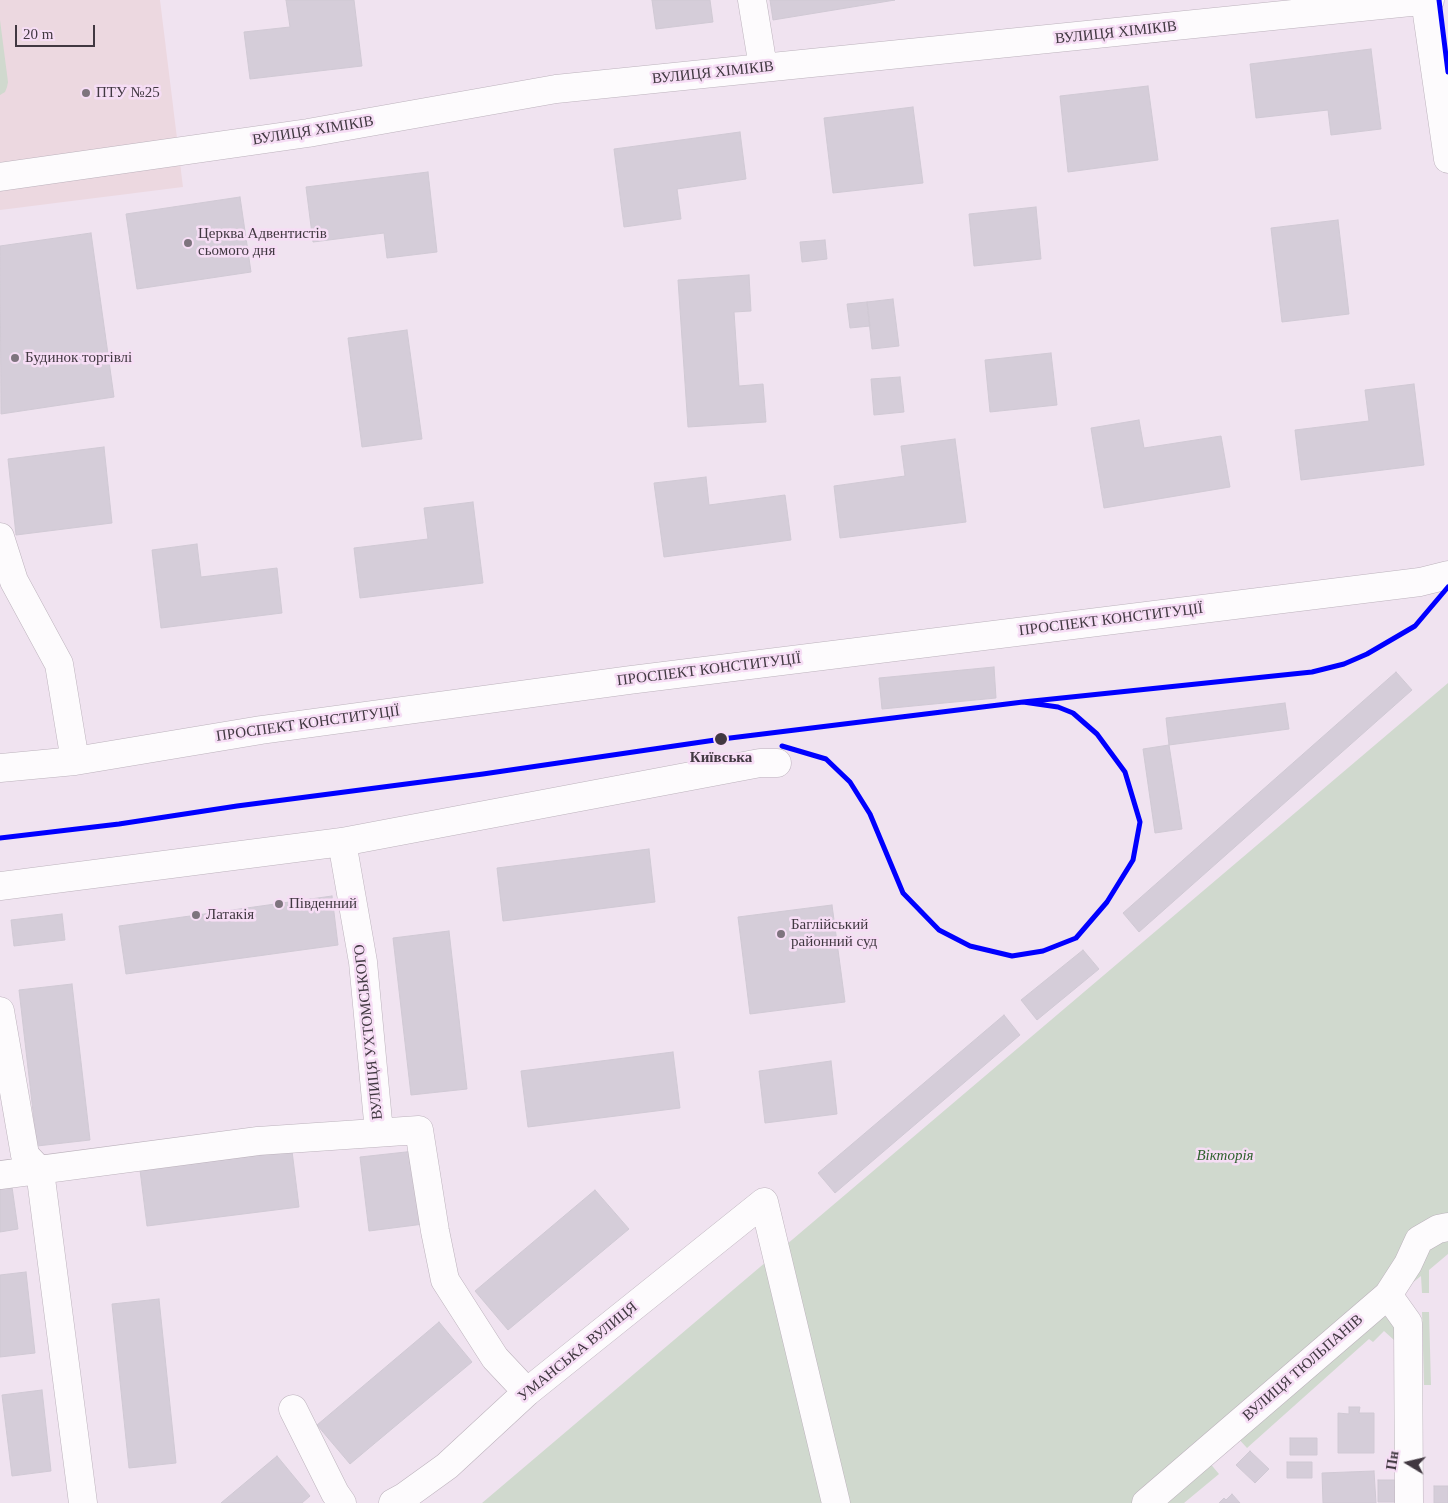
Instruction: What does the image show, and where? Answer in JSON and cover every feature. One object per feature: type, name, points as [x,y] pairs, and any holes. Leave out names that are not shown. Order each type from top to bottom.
[{"type":"street","points":[[752,0],[763,67]]},
{"type":"street","points":[[1427,0],[1448,160]]},
{"type":"street","name":"ВУЛИЦЯ ХІМІКІВ","points":[[0,177],[308,133],[556,89],[1427,0]]},
{"type":"street","points":[[0,537],[14,581],[59,664],[75,760]]},
{"type":"street","points":[[1420,582],[1448,561]]},
{"type":"street","points":[[1420,582],[1448,575]]},
{"type":"street","points":[[1420,582],[1448,586]]},
{"type":"street","name":"ПРОСПЕКТ КОНСТИТУЦІЇ","points":[[0,768],[75,760],[261,730],[630,680],[1420,582]]},
{"type":"street","points":[[0,886],[342,842],[760,762],[777,762]]},
{"type":"street","name":"ВУЛИЦЯ УХТОМСЬКОГО","points":[[342,842],[363,962],[379,1132],[420,1130],[435,1231],[445,1280],[495,1358],[527,1392]]},
{"type":"street","points":[[0,1011],[25,1155],[40,1171],[83,1503]]},
{"type":"street","points":[[0,1175],[258,1141],[379,1132]]},
{"type":"street","name":"УМАНСЬКА ВУЛИЦЯ","points":[[393,1503],[447,1466],[527,1392],[764,1202],[836,1503]]},
{"type":"street","name":"ВУЛИЦЯ ТЮЛЬПАНІВ","points":[[1146,1503],[1388,1295],[1408,1264],[1419,1240],[1445,1226]]},
{"type":"street","points":[[1388,1295],[1408,1323],[1409,1503]]},
{"type":"street","points":[[293,1410],[335,1493],[342,1503]]},
{"type":"shaded area","name":"ПТУ №25","points":[[0,0],[160,0],[183,187],[0,210]]},
{"type":"green space","points":[[0,20],[8,82],[5,92],[0,95]]},
{"type":"green space","name":"Вікторія","points":[[1448,683],[1448,1254],[1429,1270],[1429,1293],[1422,1293],[1421,1276],[1135,1503],[482,1503]]},
{"type":"green space","points":[[1422,1312],[1429,1312],[1431,1385],[1424,1385]]},
{"type":"green space","points":[[1381,1315],[1391,1319],[1400,1334],[1401,1455],[1394,1454],[1394,1340],[1384,1331],[1373,1342],[1369,1339],[1247,1448],[1236,1436]]},
{"type":"green space","points":[[1208,1461],[1219,1474],[1184,1503],[1157,1503]]},
{"type":"building","points":[[286,0],[354,0],[362,66],[250,79],[244,32],[290,27]]},
{"type":"building","points":[[652,0],[710,0],[713,22],[656,29]]},
{"type":"building","points":[[770,0],[895,0],[773,20]]},
{"type":"building","points":[[1371,49],[1381,129],[1331,135],[1328,110],[1256,118],[1250,64]]},
{"type":"building","points":[[1148,86],[1158,160],[1068,172],[1060,96]]},
{"type":"building","points":[[913,107],[923,183],[833,193],[824,118]]},
{"type":"building","points":[[740,132],[746,179],[677,189],[681,219],[624,227],[614,149]]},
{"type":"building","points":[[428,172],[437,252],[387,258],[384,233],[313,242],[306,187]]},
{"type":"building","name":"Церква Адвентистів сьомого дня","points":[[240,197],[251,272],[137,289],[126,214]]},
{"type":"building","points":[[1036,207],[1041,259],[974,266],[969,214]]},
{"type":"building","points":[[1338,220],[1349,314],[1282,322],[1271,228]]},
{"type":"building","points":[[91,233],[114,397],[1,414],[0,246]]},
{"type":"building","points":[[825,240],[827,259],[802,262],[800,242]]},
{"type":"building","points":[[749,275],[751,311],[734,312],[739,386],[763,384],[766,422],[688,427],[678,280]]},
{"type":"building","points":[[893,299],[899,346],[872,349],[867,302]]},
{"type":"building","points":[[867,302],[870,326],[850,328],[847,304]]},
{"type":"building","points":[[407,330],[422,439],[362,447],[348,338]]},
{"type":"building","points":[[1051,353],[1057,405],[990,412],[985,360]]},
{"type":"building","points":[[900,377],[904,412],[874,415],[871,379]]},
{"type":"building","points":[[1414,384],[1424,465],[1301,480],[1295,430],[1369,421],[1365,390]]},
{"type":"building","points":[[1139,420],[1144,448],[1221,436],[1230,487],[1104,508],[1091,428]]},
{"type":"building","points":[[955,439],[966,522],[840,538],[834,486],[905,476],[901,446]]},
{"type":"building","points":[[104,447],[112,523],[16,535],[8,459]]},
{"type":"building","points":[[706,477],[709,505],[785,495],[791,540],[664,557],[654,483]]},
{"type":"building","points":[[473,502],[483,583],[360,598],[354,548],[428,539],[424,508]]},
{"type":"building","points":[[197,544],[201,577],[277,568],[282,613],[161,628],[152,550]]},
{"type":"building","points":[[994,667],[996,698],[882,709],[879,678]]},
{"type":"building","points":[[1396,672],[1412,690],[1139,932],[1123,913]]},
{"type":"building","points":[[1285,703],[1289,729],[1169,745],[1166,718]]},
{"type":"building","points":[[1169,745],[1182,829],[1155,833],[1143,749]]},
{"type":"building","points":[[649,849],[655,902],[503,921],[497,868]]},
{"type":"building","points":[[332,896],[338,945],[126,974],[119,926]]},
{"type":"building","points":[[832,905],[845,1002],[750,1014],[738,917]]},
{"type":"building","points":[[62,914],[65,940],[14,946],[11,920]]},
{"type":"building","points":[[449,931],[467,1089],[411,1095],[393,938]]},
{"type":"building","points":[[1083,950],[1099,969],[1037,1020],[1021,1000]]},
{"type":"building","points":[[72,984],[90,1140],[37,1146],[19,990]]},
{"type":"building","points":[[1004,1015],[1020,1035],[835,1193],[818,1173]]},
{"type":"building","points":[[673,1052],[680,1108],[528,1127],[521,1071]]},
{"type":"building","points":[[831,1061],[837,1114],[765,1123],[759,1071]]},
{"type":"building","points":[[292,1151],[299,1207],[147,1226],[140,1170]]},
{"type":"building","points":[[415,1151],[424,1224],[369,1231],[360,1157]]},
{"type":"building","points":[[12,1187],[18,1229],[0,1232],[0,1189]]},
{"type":"building","points":[[595,1190],[629,1229],[508,1330],[475,1291]]},
{"type":"building","points":[[26,1272],[35,1353],[0,1357],[0,1275]]},
{"type":"building","points":[[159,1299],[176,1463],[129,1468],[112,1304]]},
{"type":"building","points":[[439,1322],[472,1362],[350,1464],[317,1425]]},
{"type":"building","points":[[42,1390],[51,1471],[12,1476],[2,1395]]},
{"type":"building","points":[[1349,1407],[1360,1407],[1359,1413],[1374,1413],[1374,1453],[1338,1453],[1338,1413],[1349,1414]]},
{"type":"building","points":[[1290,1438],[1317,1438],[1317,1455],[1290,1455]]},
{"type":"building","points":[[1250,1451],[1269,1469],[1255,1483],[1236,1465]]},
{"type":"building","points":[[277,1456],[310,1496],[302,1503],[221,1503]]},
{"type":"building","points":[[1287,1462],[1312,1462],[1312,1478],[1287,1478]]},
{"type":"building","points":[[1374,1471],[1376,1503],[1323,1503],[1322,1473]]},
{"type":"building","points":[[1378,1480],[1401,1480],[1401,1502],[1378,1502]]},
{"type":"building","points":[[1434,1486],[1448,1486],[1448,1503],[1434,1503]]},
{"type":"building","points":[[1232,1494],[1240,1503],[1219,1503],[1224,1498],[1226,1500]]},
{"type":"transit line","points":[[1439,0],[1448,72]]},
{"type":"transit line","points":[[0,838],[119,824],[722,739],[1023,702],[1312,672],[1344,664],[1367,654],[1415,626],[1448,587]]},
{"type":"transit line","points":[[782,746],[826,759],[850,782],[870,814],[903,893],[939,930],[970,946],[1012,956],[1043,951],[1076,938],[1107,902],[1133,860],[1140,822],[1125,772],[1097,734],[1073,713],[1058,707],[1023,702]]},
{"type":"place","name":"ПТУ №25","points":[[86,93]]},
{"type":"place","name":"Церква Адвентистів сьомого дня","points":[[188,243]]},
{"type":"place","name":"Будинок торгівлі","points":[[15,358]]},
{"type":"place","name":"Київська","points":[[721,739]]},
{"type":"place","name":"Південний","points":[[279,904]]},
{"type":"place","name":"Латакія","points":[[196,915]]},
{"type":"place","name":"Баглійський районний суд","points":[[781,934]]}]
